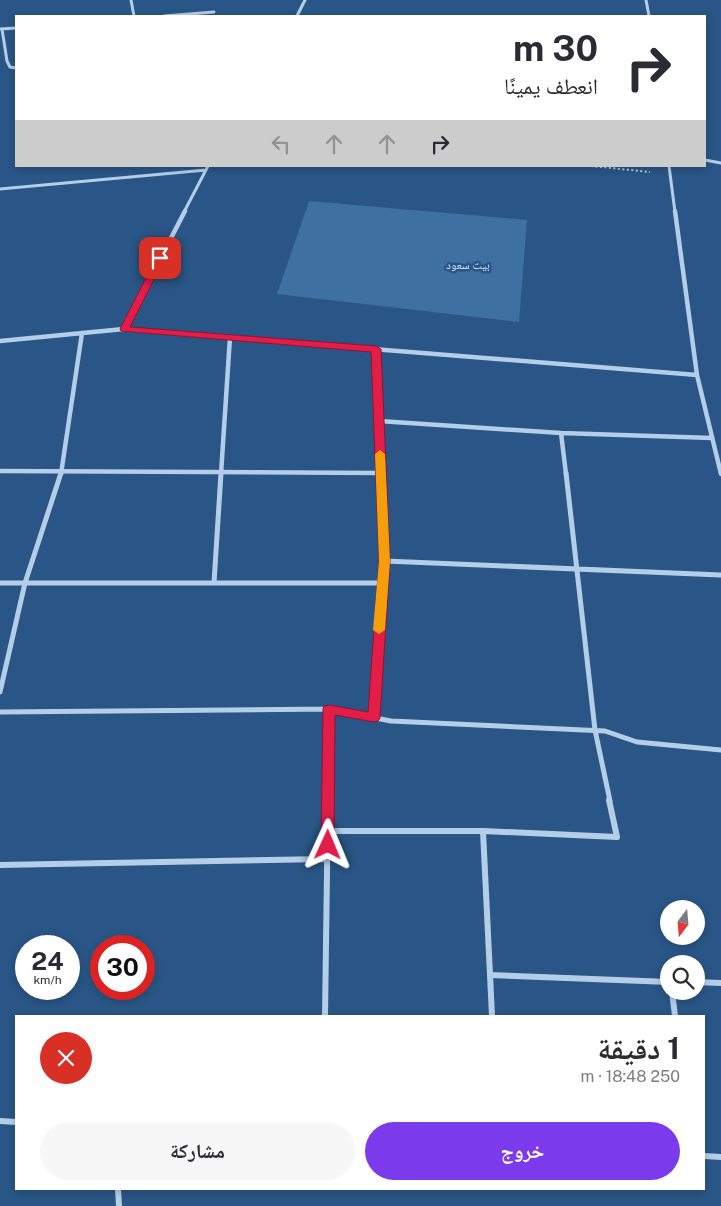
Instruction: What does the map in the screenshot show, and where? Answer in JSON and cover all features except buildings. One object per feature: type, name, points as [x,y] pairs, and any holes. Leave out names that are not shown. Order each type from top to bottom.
[{"type":"street","points":[[131,0],[134,15]]},
{"type":"street","points":[[298,15],[305,0]]},
{"type":"street","points":[[646,0],[648,15]]},
{"type":"street","points":[[176,15],[214,12]]},
{"type":"street","points":[[15,28],[1,29],[7,61],[10,67],[15,68]]},
{"type":"street","points":[[706,160],[721,163]]},
{"type":"street","points":[[669,167],[697,375],[721,474]]},
{"type":"street","points":[[0,189],[207,168]]},
{"type":"street","points":[[124,329],[207,168]]},
{"type":"street","points":[[0,341],[124,329],[697,375]]},
{"type":"street","points":[[0,692],[25,583],[62,471],[82,333]]},
{"type":"street","points":[[214,583],[230,337]]},
{"type":"street","points":[[374,718],[384,561],[376,349]]},
{"type":"street","points":[[379,421],[561,433],[712,438]]},
{"type":"street","points":[[328,830],[483,831],[617,837],[595,730],[561,433]]},
{"type":"street","points":[[0,471],[222,471],[381,474]]},
{"type":"street","points":[[384,561],[721,575]]},
{"type":"street","points":[[0,583],[382,583]]},
{"type":"street","points":[[0,712],[329,709],[391,721],[605,731],[637,742],[721,750]]},
{"type":"street","points":[[325,1015],[329,709]]},
{"type":"street","points":[[483,831],[492,1015]]},
{"type":"street","points":[[0,865],[328,859]]},
{"type":"street","points":[[490,975],[660,982]]},
{"type":"street","points":[[705,982],[721,983]]},
{"type":"street","points":[[673,1000],[675,1015]]},
{"type":"street","points":[[0,1121],[15,1122]]},
{"type":"street","points":[[705,1156],[721,1157]]},
{"type":"street","points":[[118,1190],[119,1206]]},
{"type":"path","points":[[602,167],[670,173]]},
{"type":"green space","name":"بيت سعود","points":[[309,201],[527,220],[519,322],[277,294]]},
{"type":"slow traffic","points":[[379,630],[384,561],[380,454]]},
{"type":"route","points":[[160,258],[124,329],[376,349],[384,561],[374,718],[329,709],[328,845]]}]
